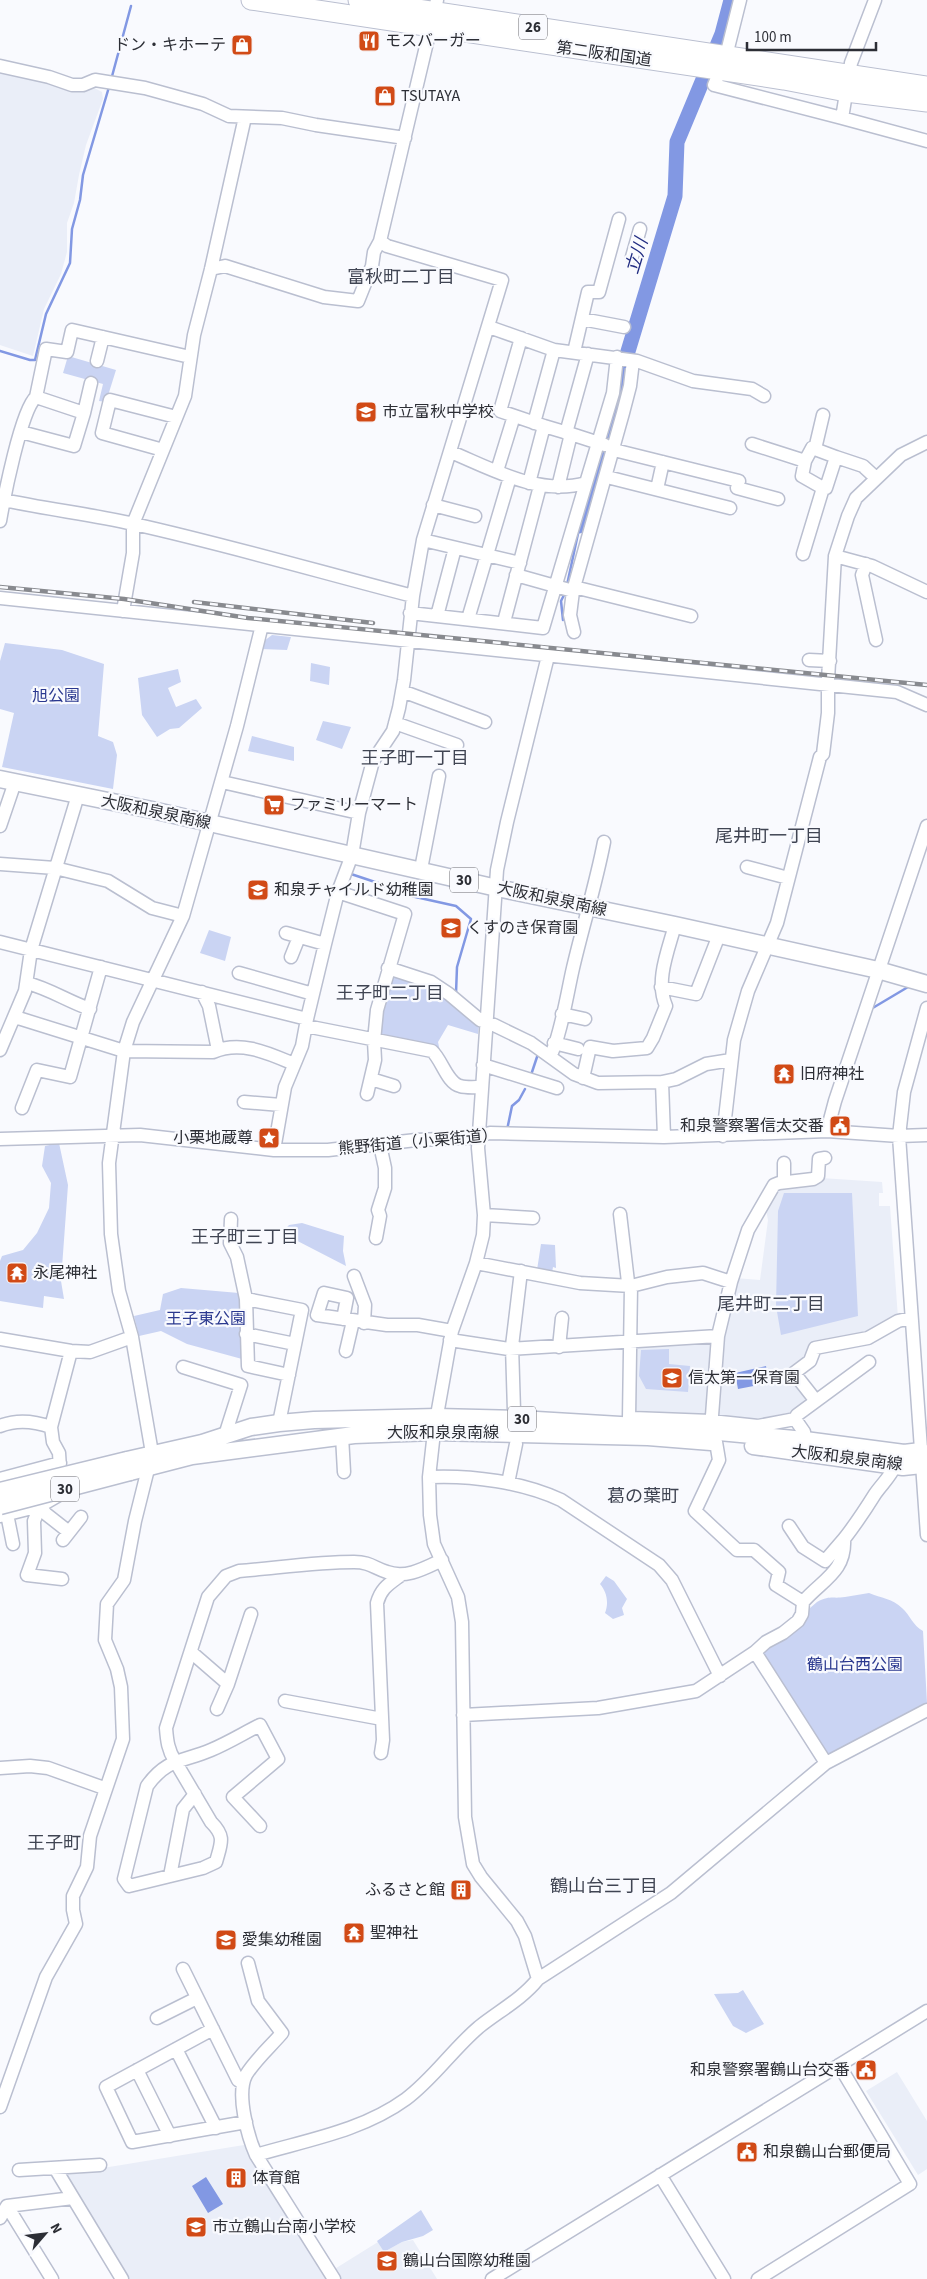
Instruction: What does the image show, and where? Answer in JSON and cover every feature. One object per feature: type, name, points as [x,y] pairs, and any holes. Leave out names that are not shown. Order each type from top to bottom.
[{"type":"highway","name":"第二阪和国道","points":[[251,0],[435,13]]},
{"type":"highway","name":"第二阪和国道","points":[[358,0],[715,62],[848,83],[927,102]]},
{"type":"highway","name":"第二阪和国道","points":[[848,83],[927,86]]},
{"type":"main road","name":"大阪和泉泉南線","points":[[7,780],[878,970],[927,984]]},
{"type":"main road","name":"大阪和泉泉南線","points":[[0,1491],[128,1466],[251,1428],[279,1423],[314,1420],[424,1419],[436,1424]]},
{"type":"main road","name":"大阪和泉泉南線","points":[[151,1460],[436,1424],[638,1437],[713,1432],[804,1440],[904,1453],[921,1458]]},
{"type":"main road","name":"大阪和泉泉南線","points":[[713,1432],[792,1450],[896,1466],[921,1458]]},
{"type":"main road","name":"大阪和泉泉南線","points":[[2,1512],[128,1466]]},
{"type":"street","points":[[740,0],[715,62],[714,86],[842,118],[927,142]]},
{"type":"street","points":[[842,118],[848,83],[875,0]]},
{"type":"street","points":[[211,269],[225,266],[324,297],[358,301],[372,266],[374,252],[380,241],[435,13]]},
{"type":"street","points":[[0,66],[49,77],[72,85],[83,85],[95,80],[110,84],[145,88],[203,104],[229,116],[282,118],[405,138]]},
{"type":"street","points":[[123,611],[132,553],[133,524],[184,396],[190,357],[245,117]]},
{"type":"street","points":[[574,352],[588,292],[599,292],[620,219]]},
{"type":"street","points":[[614,240],[634,251],[640,229]]},
{"type":"street","points":[[274,1150],[280,1105],[302,1046],[306,1022],[338,892],[352,855],[359,813],[373,761],[393,731],[395,723],[402,691],[410,613],[424,540],[433,505],[451,452],[502,280],[387,246],[380,241]]},
{"type":"street","points":[[582,319],[624,327]]},
{"type":"street","points":[[489,327],[554,350],[626,359],[693,381],[752,389],[764,396]]},
{"type":"street","points":[[0,521],[2,500],[31,401],[36,397],[46,349],[66,352],[72,330],[190,357]]},
{"type":"street","points":[[97,361],[103,337]]},
{"type":"street","points":[[521,338],[500,411],[778,498]]},
{"type":"street","points":[[504,622],[518,569],[534,484],[539,424],[554,350]]},
{"type":"street","points":[[558,487],[588,354]]},
{"type":"street","points":[[607,477],[613,393],[626,359]]},
{"type":"street","points":[[21,432],[74,446],[91,383]]},
{"type":"street","points":[[36,397],[84,413]]},
{"type":"street","points":[[163,450],[102,433],[110,400],[176,417]]},
{"type":"street","points":[[815,449],[823,415]]},
{"type":"street","points":[[497,471],[514,416]]},
{"type":"street","points":[[723,1136],[734,1040],[748,992],[777,923],[820,757],[823,754],[829,685],[835,556],[856,498],[900,456],[927,442]]},
{"type":"street","points":[[752,444],[805,460]]},
{"type":"street","points":[[410,613],[504,622],[544,628],[567,588],[593,487],[608,446]]},
{"type":"street","points":[[823,488],[802,476],[805,460],[812,448],[863,466],[876,478]]},
{"type":"street","points":[[451,452],[510,477],[534,484],[569,488],[593,487],[607,477]]},
{"type":"street","points":[[803,554],[823,488],[826,488],[836,457]]},
{"type":"street","points":[[657,490],[664,462]]},
{"type":"street","points":[[468,618],[510,477]]},
{"type":"street","points":[[607,477],[730,508]]},
{"type":"street","points":[[574,632],[567,588],[593,487]]},
{"type":"street","points":[[2,500],[133,524],[241,549],[284,563],[413,596]]},
{"type":"street","points":[[433,505],[475,516]]},
{"type":"street","points":[[424,540],[487,556],[567,588],[692,616]]},
{"type":"street","points":[[437,616],[455,548]]},
{"type":"street","points":[[835,556],[866,564],[927,592]]},
{"type":"street","points":[[866,564],[862,576],[876,640]]},
{"type":"street","points":[[0,598],[897,692],[927,705]]},
{"type":"street","points":[[0,2107],[46,1977],[76,1924],[73,1896],[87,1867],[90,1836],[104,1788],[123,1739],[122,1687],[105,1640],[107,1604],[124,1580],[151,1460],[132,1337],[119,1290],[111,1234],[108,1182],[124,1051],[132,1022],[183,916],[222,782],[262,625]]},
{"type":"street","points":[[538,1979],[525,1936],[517,1921],[481,1877],[473,1864],[465,1817],[462,1622],[458,1597],[434,1544],[430,1515],[429,1478],[451,1336],[476,1262],[483,1234],[484,1214],[479,1135],[497,870],[548,656]]},
{"type":"street","points":[[809,660],[830,661]]},
{"type":"street","points":[[402,691],[485,722]]},
{"type":"street","points":[[395,723],[457,745]]},
{"type":"street","points":[[421,869],[439,776]]},
{"type":"street","points":[[0,826],[7,780]]},
{"type":"street","points":[[222,782],[359,813]]},
{"type":"street","points":[[0,1050],[15,1017],[26,982],[31,950],[78,795]]},
{"type":"street","points":[[827,1131],[878,970],[924,845],[927,826]]},
{"type":"street","points":[[550,1056],[562,1014],[580,934],[605,860],[604,842]]},
{"type":"street","points":[[0,864],[55,868],[108,881],[152,908],[183,916]]},
{"type":"street","points":[[747,867],[788,878]]},
{"type":"street","points":[[338,892],[405,914],[377,1010],[374,1041],[375,1060],[367,1094]]},
{"type":"street","points":[[583,1078],[590,1046],[613,1051],[647,1048],[653,1038],[666,1006],[661,995],[661,987],[674,925]]},
{"type":"street","points":[[286,933],[325,944]]},
{"type":"street","points":[[661,987],[696,994],[719,935]]},
{"type":"street","points":[[291,957],[299,937]]},
{"type":"street","points":[[0,942],[202,992],[374,1041],[432,1051],[439,1058],[455,1084],[481,1087]]},
{"type":"street","points":[[22,1108],[35,1071],[70,1077],[101,966]]},
{"type":"street","points":[[388,968],[431,982],[449,994],[480,1020],[531,1043],[583,1078],[598,1083],[662,1082],[676,1079],[706,1064],[731,1060]]},
{"type":"street","points":[[239,973],[313,994]]},
{"type":"street","points":[[26,982],[48,989],[71,1003],[90,1009]]},
{"type":"street","points":[[202,992],[208,1006],[218,1050]]},
{"type":"street","points":[[927,1008],[904,1092],[899,1136],[927,1535]]},
{"type":"street","points":[[562,1014],[585,1019]]},
{"type":"street","points":[[15,1017],[124,1051],[213,1052],[240,1047],[263,1051],[294,1064]]},
{"type":"street","points":[[554,1043],[578,1049]]},
{"type":"street","points":[[483,1065],[556,1088]]},
{"type":"street","points":[[371,1079],[394,1086]]},
{"type":"street","points":[[662,1082],[664,1137]]},
{"type":"street","points":[[244,1102],[280,1105]]},
{"type":"street","name":"熊野街道（小栗街道）","points":[[0,1139],[114,1134],[140,1135],[274,1150],[328,1150],[416,1140],[468,1138],[490,1133],[664,1137],[827,1131],[899,1136],[927,1135]]},
{"type":"street","points":[[376,1238],[380,1216],[378,1210],[385,1188],[385,1168],[380,1145]]},
{"type":"street","points":[[803,1602],[776,1586],[779,1572],[754,1550],[737,1550],[695,1511],[719,1460],[713,1432],[718,1336],[731,1282],[748,1230],[770,1190],[779,1182],[813,1179],[818,1176],[819,1159],[825,1158]]},
{"type":"street","points":[[784,1163],[784,1182]]},
{"type":"street","points":[[484,1214],[533,1218]]},
{"type":"street","points":[[620,1214],[628,1282],[631,1286],[629,1418]]},
{"type":"street","points":[[232,1219],[230,1243],[237,1257],[246,1299],[248,1366],[289,1375]]},
{"type":"street","points":[[476,1262],[580,1283],[631,1286],[667,1277],[703,1273],[731,1282]]},
{"type":"street","points":[[514,1411],[513,1349],[521,1271]]},
{"type":"street","points":[[346,1350],[353,1321],[365,1305],[354,1276]]},
{"type":"street","points":[[246,1299],[302,1310],[279,1423]]},
{"type":"street","points":[[559,1347],[562,1318]]},
{"type":"street","points":[[816,1401],[794,1372],[810,1361],[815,1348],[868,1338],[898,1321],[911,1318]]},
{"type":"street","points":[[353,1321],[386,1325],[418,1324],[451,1336],[513,1349],[718,1336]]},
{"type":"street","points":[[246,1334],[295,1344]]},
{"type":"street","points":[[0,1339],[71,1351],[90,1352],[132,1337]]},
{"type":"street","points":[[13,1544],[2,1512],[40,1506],[59,1495],[61,1484],[60,1463],[53,1442],[51,1427],[71,1351]]},
{"type":"street","points":[[436,1424],[454,1410],[514,1411],[629,1418],[713,1432],[758,1426],[795,1419],[797,1415],[869,1362]]},
{"type":"street","points":[[183,1367],[241,1385],[227,1429],[228,1435]]},
{"type":"street","points":[[795,1419],[804,1432],[804,1440]]},
{"type":"street","points":[[0,1426],[8,1423],[34,1421],[51,1427]]},
{"type":"street","points":[[342,1436],[344,1472]]},
{"type":"street","points":[[508,1483],[516,1444]]},
{"type":"street","points":[[0,1479],[60,1463]]},
{"type":"street","points":[[789,1526],[803,1547],[825,1561],[866,1511],[896,1466]]},
{"type":"street","points":[[429,1478],[508,1483],[546,1493],[561,1500],[659,1565],[672,1580],[720,1676]]},
{"type":"street","points":[[40,1506],[66,1536],[81,1517]]},
{"type":"street","points":[[40,1506],[34,1521],[35,1553],[27,1575],[62,1579]]},
{"type":"street","points":[[463,1715],[598,1708],[696,1691],[798,1621],[802,1614],[803,1602],[840,1567],[845,1551],[844,1539]]},
{"type":"street","points":[[260,1826],[233,1797],[278,1759],[260,1725],[210,1751],[175,1761],[164,1767],[147,1786],[124,1879],[128,1886],[203,1868],[216,1862],[222,1837],[175,1761],[167,1745],[166,1728],[192,1652],[208,1597],[226,1576],[239,1570],[356,1562],[375,1565],[387,1572],[401,1574],[417,1572],[442,1560]]},
{"type":"street","points":[[381,1754],[383,1740],[377,1604],[380,1592],[401,1574]]},
{"type":"street","points":[[217,1709],[228,1684],[251,1614]]},
{"type":"street","points":[[192,1652],[228,1684]]},
{"type":"street","points":[[755,1652],[826,1762]]},
{"type":"street","points":[[285,1701],[382,1719]]},
{"type":"street","points":[[256,2155],[360,2124],[392,2108],[407,2098],[479,2027],[526,1992],[538,1979],[672,1893],[826,1762],[927,1710]]},
{"type":"street","points":[[0,1768],[30,1766],[48,1768],[104,1788]]},
{"type":"street","points":[[170,1876],[183,1809],[195,1794]]},
{"type":"street","points":[[248,1963],[258,2001],[282,2033],[247,2074],[243,2083],[249,2140],[256,2155],[334,2279]]},
{"type":"street","points":[[183,1969],[238,2080],[243,2083]]},
{"type":"street","points":[[157,2018],[197,1998]]},
{"type":"street","points":[[492,2279],[927,2010]]},
{"type":"street","points":[[213,2029],[106,2087],[132,2142],[246,2122]]},
{"type":"street","points":[[176,2049],[216,2128]]},
{"type":"street","points":[[758,2279],[910,2184],[839,2064]]},
{"type":"street","points":[[137,2070],[170,2136]]},
{"type":"street","points":[[19,2170],[100,2165]]},
{"type":"street","points":[[55,2168],[122,2279]]},
{"type":"street","points":[[660,2175],[724,2279]]},
{"type":"street","points":[[0,2218],[8,2206],[73,2198]]},
{"type":"street","points":[[8,2206],[52,2279]]},
{"type":"shaded area","points":[[0,69],[89,85],[102,92],[103,99],[86,145],[74,203],[67,223],[67,252],[61,274],[44,309],[33,356],[0,345]]},
{"type":"shaded area","points":[[821,1178],[882,1182],[883,1193],[879,1193],[879,1206],[890,1206],[898,1318],[867,1336],[813,1347],[792,1372],[812,1400],[794,1412],[754,1419],[716,1415],[722,1337],[735,1278],[760,1280],[768,1220],[766,1210],[773,1190]]},
{"type":"shaded area","name":"信太第一保育園","points":[[712,1340],[708,1416],[634,1410],[633,1345]]},
{"type":"shaded area","points":[[897,2072],[927,2121],[927,2169],[918,2175],[866,2091]]},
{"type":"shaded area","name":"市立鶴山台南小学校","points":[[244,2145],[326,2279],[128,2279],[66,2174]]},
{"type":"shaded area","name":"鶴山台国際幼稚園","points":[[413,2240],[437,2279],[338,2279],[333,2270],[378,2242],[384,2252],[402,2242]]},
{"type":"green space","points":[[68,356],[116,370],[106,402],[99,401],[103,384],[63,373]]},
{"type":"green space","points":[[272,635],[291,637],[287,650],[261,649],[264,641]]},
{"type":"green space","name":"旭公園","points":[[5,643],[62,650],[104,664],[98,736],[113,742],[117,755],[113,789],[2,767],[14,713],[0,709],[0,661]]},
{"type":"green space","points":[[311,663],[330,667],[329,685],[310,681]]},
{"type":"green space","points":[[178,669],[181,682],[168,688],[176,707],[196,699],[202,708],[179,728],[170,729],[157,737],[142,715],[138,678]]},
{"type":"green space","points":[[323,721],[351,727],[342,749],[316,740]]},
{"type":"green space","points":[[252,736],[294,747],[294,761],[248,751]]},
{"type":"green space","points":[[209,930],[231,937],[225,961],[200,953]]},
{"type":"green space","points":[[390,973],[430,984],[479,1024],[478,1034],[448,1025],[438,1042],[441,1056],[378,1038]]},
{"type":"green space","points":[[59,1143],[68,1185],[61,1281],[64,1299],[44,1296],[43,1308],[0,1301],[0,1261],[2,1256],[23,1250],[37,1233],[49,1208],[51,1183],[42,1166],[45,1146]]},
{"type":"green space","points":[[784,1193],[852,1193],[858,1316],[781,1335],[776,1306],[778,1211]]},
{"type":"green space","points":[[302,1223],[344,1236],[343,1251],[346,1266],[282,1233],[289,1225]]},
{"type":"green space","points":[[541,1244],[555,1245],[556,1268],[553,1267],[552,1273],[537,1270]]},
{"type":"green space","name":"王子東公園","points":[[181,1288],[239,1293],[242,1359],[187,1344],[161,1331],[139,1336],[134,1316],[160,1310],[163,1294]]},
{"type":"green space","points":[[669,1349],[669,1364],[690,1366],[688,1392],[646,1389],[639,1376],[641,1350]]},
{"type":"green space","points":[[606,1576],[614,1581],[627,1599],[622,1608],[624,1615],[613,1619],[605,1613],[607,1598],[600,1584]]},
{"type":"green space","name":"鶴山台西公園","points":[[869,1593],[898,1605],[923,1631],[927,1703],[918,1710],[830,1756],[825,1754],[760,1651],[817,1602],[829,1598]]},
{"type":"green space","points":[[743,1990],[764,2024],[746,2033],[733,2026],[714,1994],[738,1993]]},
{"type":"green space","points":[[421,2210],[433,2230],[423,2236],[402,2242],[384,2252],[377,2241]]},
{"type":"water","points":[[766,1366],[769,1383],[738,1389],[735,1373]]},
{"type":"water","points":[[206,2177],[223,2204],[208,2213],[192,2186]]},
{"type":"waterway","name":"立川","points":[[579,526],[608,443],[619,401],[626,358],[675,196],[677,142],[722,34],[731,0]]},
{"type":"waterway","points":[[111,80],[131,6]]},
{"type":"waterway","points":[[0,351],[35,360],[46,314],[70,263],[72,229],[80,200],[83,175],[109,87]]},
{"type":"waterway","points":[[567,585],[579,529]]},
{"type":"waterway","points":[[563,620],[561,601],[565,593]]},
{"type":"waterway","points":[[351,874],[402,894],[456,906],[471,919],[457,967],[456,993]]},
{"type":"waterway","points":[[871,1009],[908,987]]},
{"type":"waterway","points":[[531,1075],[538,1054]]},
{"type":"waterway","points":[[507,1130],[512,1106],[519,1100],[525,1089]]},
{"type":"railway","points":[[0,587],[124,599],[248,618],[927,685]]},
{"type":"railway","points":[[194,602],[373,623]]},
{"type":"place","name":"モスバーガー","points":[[369,41]]},
{"type":"place","name":"ドン・キホーテ","points":[[242,45]]},
{"type":"place","name":"TSUTAYA","points":[[385,96]]},
{"type":"place","name":"市立富秋中学校","points":[[366,412]]},
{"type":"place","name":"ファミリーマート","points":[[274,805]]},
{"type":"place","name":"和泉チャイルド幼稚園","points":[[258,890]]},
{"type":"place","name":"くすのき保育園","points":[[451,928]]},
{"type":"place","name":"旧府神社","points":[[784,1074]]},
{"type":"place","name":"和泉警察署信太交番","points":[[840,1126]]},
{"type":"place","name":"小栗地蔵尊","points":[[269,1138]]},
{"type":"place","name":"永尾神社","points":[[17,1273]]},
{"type":"place","name":"信太第一保育園","points":[[672,1378]]},
{"type":"place","name":"ふるさと館","points":[[461,1890]]},
{"type":"place","name":"聖神社","points":[[354,1933]]},
{"type":"place","name":"愛集幼稚園","points":[[226,1940]]},
{"type":"place","name":"和泉警察署鶴山台交番","points":[[866,2070]]},
{"type":"place","name":"和泉鶴山台郵便局","points":[[747,2152]]},
{"type":"place","name":"体育館","points":[[236,2178]]},
{"type":"place","name":"市立鶴山台南小学校","points":[[196,2227]]},
{"type":"place","name":"鶴山台国際幼稚園","points":[[387,2261]]},
{"type":"district","name":"富秋町二丁目","points":[[401,277]]},
{"type":"district","name":"王子町一丁目","points":[[415,758]]},
{"type":"district","name":"尾井町一丁目","points":[[769,836]]},
{"type":"district","name":"王子町二丁目","points":[[390,993]]},
{"type":"district","name":"王子町三丁目","points":[[245,1237]]},
{"type":"district","name":"尾井町二丁目","points":[[771,1304]]},
{"type":"district","name":"葛の葉町","points":[[643,1496]]},
{"type":"district","name":"王子町","points":[[54,1843]]},
{"type":"district","name":"鶴山台三丁目","points":[[604,1886]]}]
